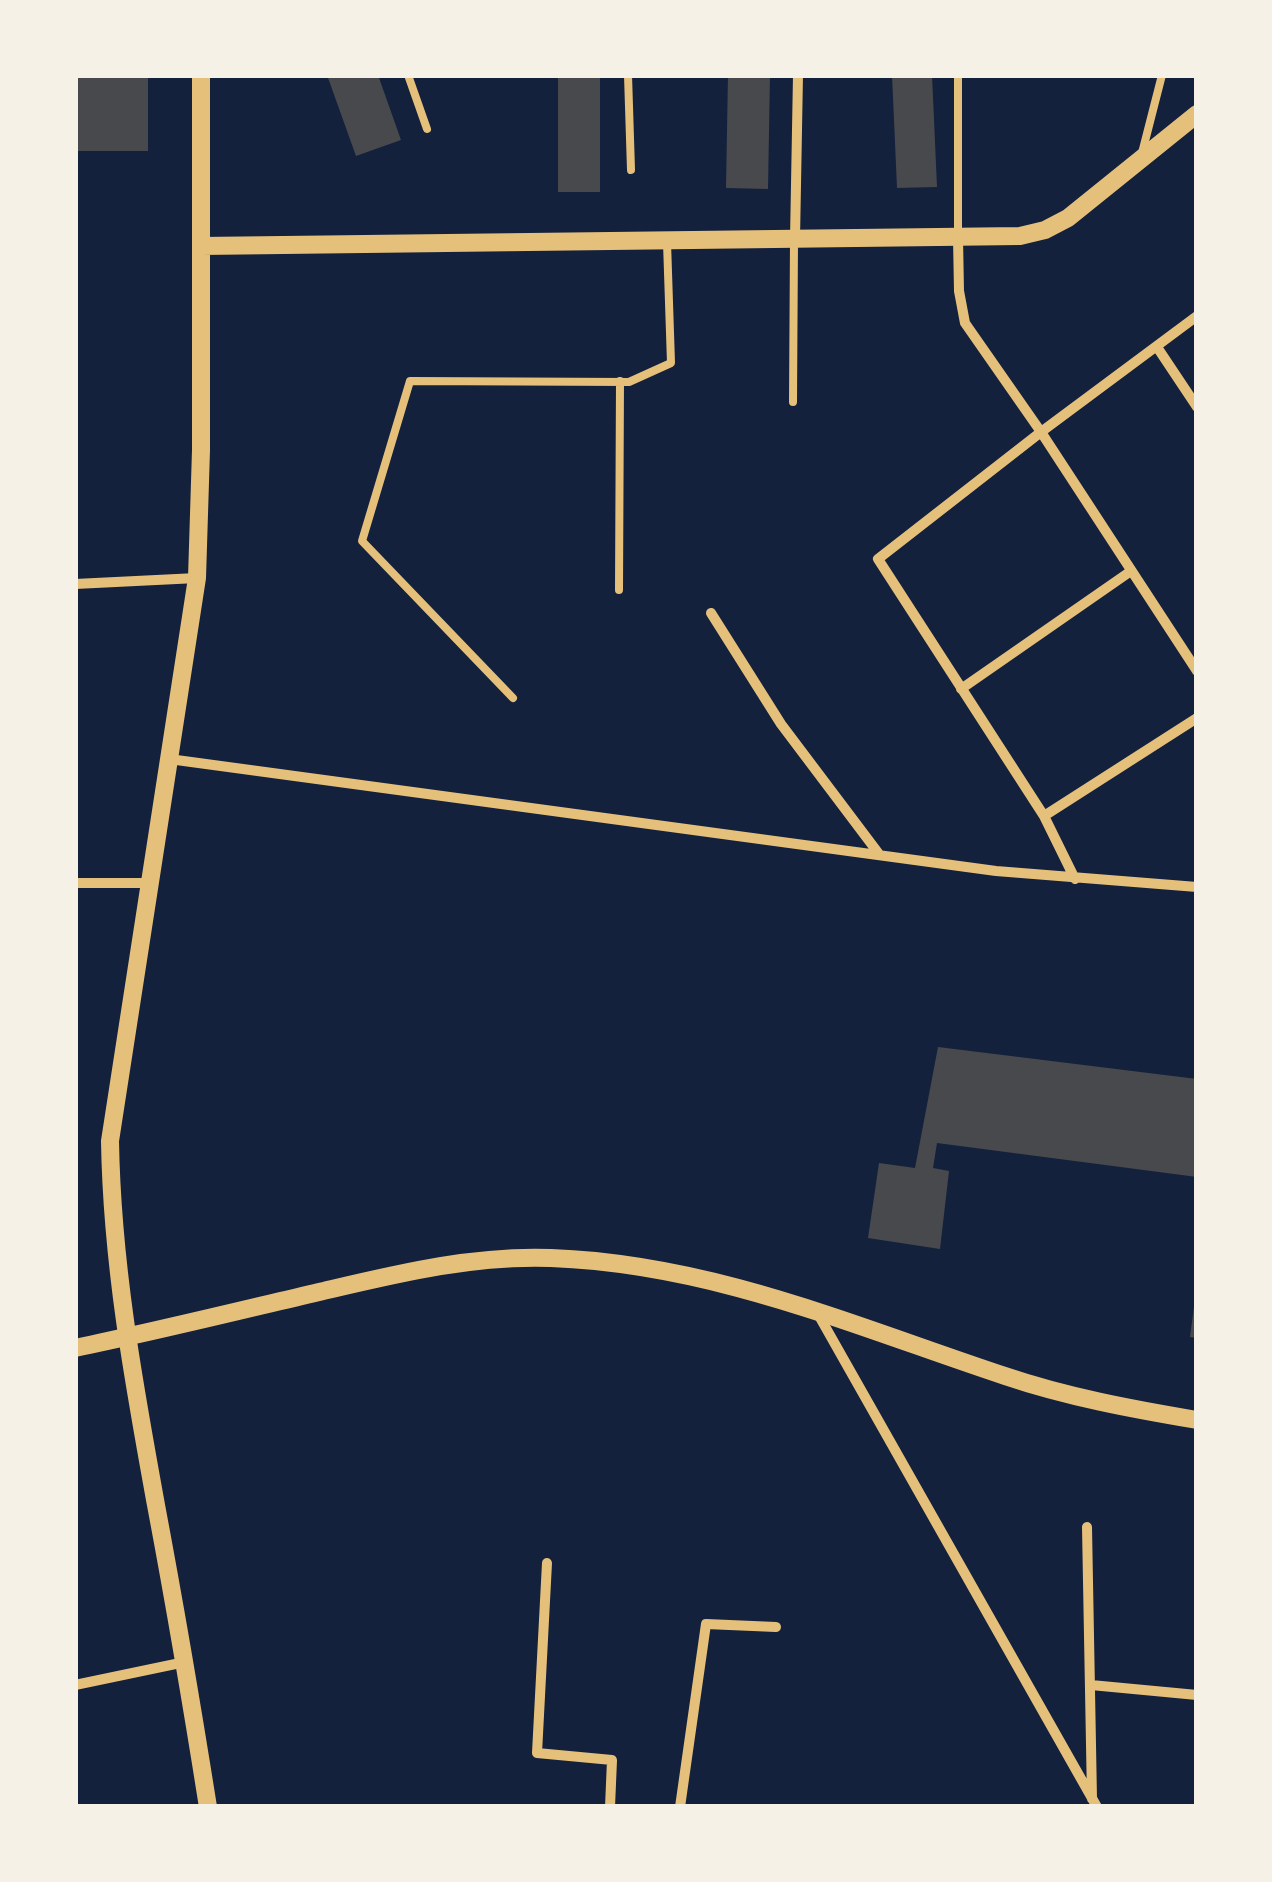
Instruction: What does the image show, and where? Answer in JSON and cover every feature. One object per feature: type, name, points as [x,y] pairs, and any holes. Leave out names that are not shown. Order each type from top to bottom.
[{"type":"street","points":[[201,75],[197,578],[110,1142],[111,1207],[126,1338],[208,1807]]},
{"type":"street","points":[[794,240],[798,75]]},
{"type":"street","points":[[201,246],[1020,236],[1045,230],[1068,218],[1197,114]]},
{"type":"street","points":[[958,238],[964,323],[1042,432],[1197,671]]},
{"type":"street","points":[[1075,879],[1044,816],[878,559],[1197,316]]},
{"type":"street","points":[[1156,347],[1197,407]]},
{"type":"street","points":[[961,689],[1131,571]]},
{"type":"street","points":[[75,584],[197,578]]},
{"type":"street","points":[[711,613],[782,724],[879,854]]},
{"type":"street","points":[[1044,816],[1197,718]]},
{"type":"street","points":[[168,759],[996,871],[1197,887]]},
{"type":"street","points":[[75,883],[151,883]]},
{"type":"street","points":[[75,1348],[410,1271],[488,1259],[551,1258],[625,1264],[708,1280],[815,1309],[1008,1378],[1101,1403],[1197,1420]]},
{"type":"street","points":[[815,1309],[1094,1803]]},
{"type":"street","points":[[1088,1527],[1094,1803]]},
{"type":"street","points":[[547,1563],[538,1754],[612,1760],[610,1807]]},
{"type":"street","points":[[680,1807],[706,1624],[776,1628]]},
{"type":"street","points":[[75,1686],[185,1662]]},
{"type":"street","points":[[1090,1684],[1197,1694]]},
{"type":"lane","points":[[408,75],[427,129]]},
{"type":"lane","points":[[628,75],[631,170]]},
{"type":"lane","points":[[958,75],[958,238]]},
{"type":"lane","points":[[1140,159],[1162,75]]},
{"type":"lane","points":[[512,698],[362,541],[410,381],[629,382],[671,363],[666,240]]},
{"type":"lane","points":[[793,402],[794,240]]},
{"type":"lane","points":[[619,590],[620,382]]},
{"type":"building","points":[[75,75],[148,75],[148,151],[78,151]]},
{"type":"building","points":[[327,75],[378,75],[401,140],[356,156]]},
{"type":"building","points":[[558,75],[600,75],[600,192],[558,192]]},
{"type":"building","points":[[728,75],[770,75],[768,189],[726,188]]},
{"type":"building","points":[[892,75],[932,75],[937,187],[897,188]]},
{"type":"building","points":[[938,1047],[1197,1079],[1197,1177],[937,1143],[933,1168],[949,1171],[940,1249],[868,1238],[879,1163],[915,1168]]},
{"type":"building","points":[[1197,1299],[1197,1338],[1190,1337]]}]
